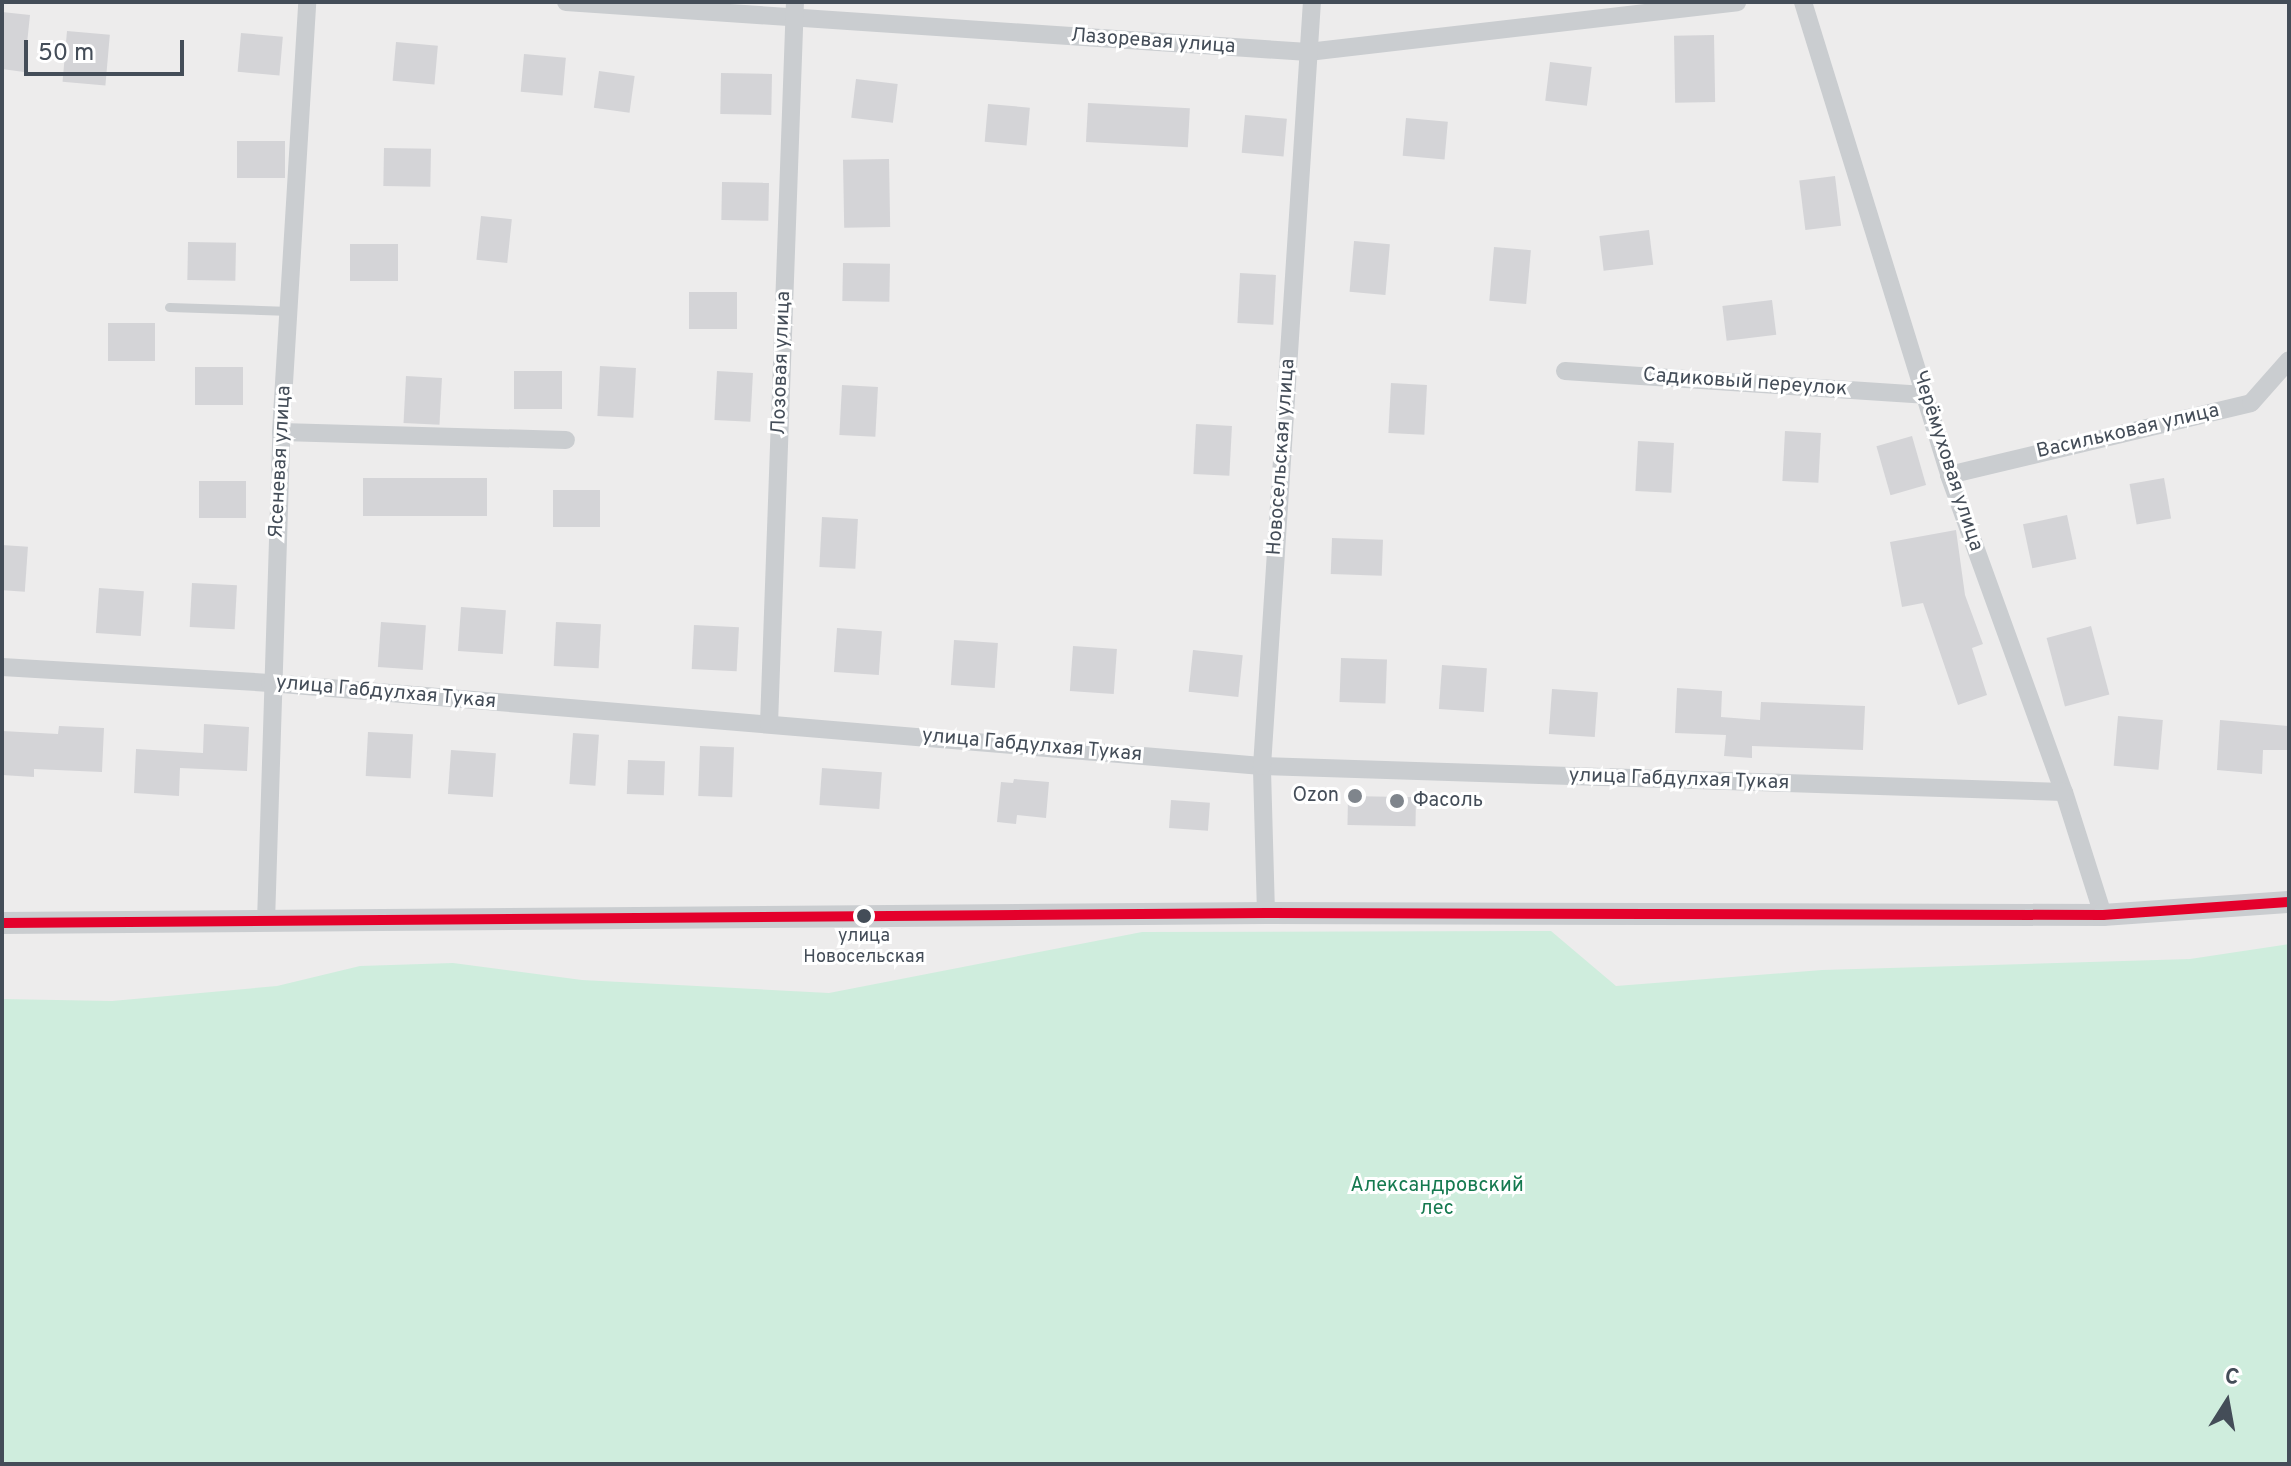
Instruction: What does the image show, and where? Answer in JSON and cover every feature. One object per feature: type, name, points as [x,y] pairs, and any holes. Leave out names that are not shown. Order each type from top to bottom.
[{"type":"street","name":"Ясеневая улица","points":[[266,922],[270,683],[281,432],[307,2]]},
{"type":"street","name":"Лазоревая улица","points":[[566,2],[794,11],[1308,52],[1737,2]]},
{"type":"street","name":"Новосельская улица","points":[[1266,913],[1262,766],[1312,2]]},
{"type":"street","name":"Черёмуховая улица","points":[[1803,2],[1949,475],[2064,792],[2103,915]]},
{"type":"street","name":"Лозовая улица","points":[[769,724],[794,11]]},
{"type":"street","name":"Васильковая улица","points":[[1949,475],[2251,403],[2289,360]]},
{"type":"street","name":"Садиковый переулок","points":[[1565,371],[1924,395]]},
{"type":"street","points":[[281,432],[566,440]]},
{"type":"street","name":"улица Габдулхая Тукая","points":[[2,667],[270,683],[1262,766],[2064,792]]},
{"type":"street","points":[[2,923],[1266,913],[2103,915],[2289,902]]},
{"type":"lane","points":[[169,307],[290,311]]},
{"type":"green space","name":"Александровский лес","points":[[1551,931],[1616,986],[1822,970],[2190,959],[2289,944],[2289,1464],[2,1464],[2,999],[112,1001],[277,986],[360,966],[453,963],[582,980],[829,993],[1142,932]]},
{"type":"building","points":[[2,12],[30,15],[24,72],[2,69]]},
{"type":"building","points":[[67,31],[110,35],[105,86],[63,82]]},
{"type":"building","points":[[241,33],[283,37],[279,76],[238,72]]},
{"type":"building","points":[[1714,35],[1715,102],[1675,103],[1674,36]]},
{"type":"building","points":[[396,42],[438,46],[434,85],[393,81]]},
{"type":"building","points":[[524,54],[566,58],[563,96],[521,92]]},
{"type":"building","points":[[1550,62],[1592,67],[1587,106],[1545,101]]},
{"type":"building","points":[[599,71],[635,76],[630,113],[594,108]]},
{"type":"building","points":[[721,73],[772,74],[771,115],[720,114]]},
{"type":"building","points":[[856,79],[898,84],[893,123],[851,118]]},
{"type":"building","points":[[1088,103],[1190,108],[1188,147],[1086,142]]},
{"type":"building","points":[[988,104],[1030,108],[1027,146],[985,142]]},
{"type":"building","points":[[1245,115],[1287,119],[1284,157],[1242,153]]},
{"type":"building","points":[[1406,118],[1448,122],[1445,160],[1403,156]]},
{"type":"building","points":[[237,141],[285,141],[285,178],[237,178]]},
{"type":"building","points":[[384,148],[431,149],[430,187],[383,186]]},
{"type":"building","points":[[889,159],[890,227],[844,228],[843,160]]},
{"type":"building","points":[[1835,176],[1841,226],[1805,230],[1799,180]]},
{"type":"building","points":[[722,182],[769,183],[768,221],[721,220]]},
{"type":"building","points":[[481,216],[512,219],[507,263],[476,260]]},
{"type":"building","points":[[1649,230],[1653,265],[1604,271],[1599,236]]},
{"type":"building","points":[[1354,241],[1390,244],[1385,295],[1350,292]]},
{"type":"building","points":[[188,242],[236,243],[235,281],[187,280]]},
{"type":"building","points":[[350,244],[398,244],[398,281],[350,281]]},
{"type":"building","points":[[1494,247],[1531,250],[1526,304],[1489,301]]},
{"type":"building","points":[[843,263],[890,264],[889,302],[842,301]]},
{"type":"building","points":[[1240,273],[1276,275],[1273,325],[1237,323]]},
{"type":"building","points":[[689,292],[737,292],[737,329],[689,329]]},
{"type":"building","points":[[1772,300],[1776,335],[1727,341],[1722,306]]},
{"type":"building","points":[[108,323],[155,323],[155,361],[108,361]]},
{"type":"building","points":[[600,366],[636,368],[633,418],[597,416]]},
{"type":"building","points":[[195,367],[243,367],[243,405],[195,405]]},
{"type":"building","points":[[514,371],[562,371],[562,409],[514,409]]},
{"type":"building","points":[[717,371],[753,373],[750,422],[714,420]]},
{"type":"building","points":[[406,376],[442,378],[439,425],[404,423]]},
{"type":"building","points":[[1391,383],[1427,385],[1424,435],[1388,433]]},
{"type":"building","points":[[842,385],[878,387],[875,437],[839,435]]},
{"type":"building","points":[[1196,424],[1232,426],[1229,476],[1193,474]]},
{"type":"building","points":[[1785,431],[1821,433],[1818,483],[1782,481]]},
{"type":"building","points":[[1912,436],[1926,485],[1890,495],[1876,446]]},
{"type":"building","points":[[1638,441],[1674,443],[1671,493],[1635,491]]},
{"type":"building","points":[[363,478],[487,478],[487,516],[363,516]]},
{"type":"building","points":[[2164,478],[2171,518],[2137,524],[2130,484]]},
{"type":"building","points":[[199,481],[246,481],[246,518],[199,518]]},
{"type":"building","points":[[553,490],[600,490],[600,527],[553,527]]},
{"type":"building","points":[[2067,515],[2076,559],[2032,568],[2023,524]]},
{"type":"building","points":[[822,517],[858,519],[855,569],[819,567]]},
{"type":"building","points":[[1956,530],[1965,595],[1983,644],[1972,648],[1987,695],[1958,705],[1923,603],[1902,607],[1890,542]]},
{"type":"building","points":[[1332,538],[1383,540],[1382,576],[1331,574]]},
{"type":"building","points":[[2,545],[28,547],[25,592],[2,590]]},
{"type":"building","points":[[192,583],[237,585],[235,629],[190,627]]},
{"type":"building","points":[[99,588],[144,591],[141,636],[96,633]]},
{"type":"building","points":[[461,607],[506,610],[503,654],[458,651]]},
{"type":"building","points":[[381,622],[426,625],[423,670],[378,667]]},
{"type":"building","points":[[556,622],[601,624],[599,668],[554,666]]},
{"type":"building","points":[[694,625],[739,627],[737,671],[692,669]]},
{"type":"building","points":[[2091,626],[2109,695],[2065,706],[2047,638]]},
{"type":"building","points":[[837,628],[882,631],[879,675],[834,672]]},
{"type":"building","points":[[954,640],[998,643],[995,688],[951,685]]},
{"type":"building","points":[[1073,646],[1117,649],[1114,694],[1070,691]]},
{"type":"building","points":[[1193,650],[1243,655],[1238,697],[1189,692]]},
{"type":"building","points":[[1341,658],[1387,660],[1385,704],[1339,702]]},
{"type":"building","points":[[1442,665],[1487,668],[1484,712],[1439,709]]},
{"type":"building","points":[[1677,688],[1722,691],[1721,717],[1760,720],[1761,702],[1865,706],[1863,750],[1752,746],[1752,758],[1724,756],[1726,735],[1675,733]]},
{"type":"building","points":[[1552,689],[1598,692],[1595,737],[1549,734]]},
{"type":"building","points":[[2118,716],[2163,720],[2158,770],[2114,766]]},
{"type":"building","points":[[2220,720],[2289,726],[2289,750],[2263,750],[2262,774],[2217,770]]},
{"type":"building","points":[[204,724],[249,727],[247,771],[180,768],[179,796],[134,793],[136,749],[203,753]]},
{"type":"building","points":[[59,726],[104,728],[102,772],[34,769],[34,777],[2,775],[2,731],[58,734]]},
{"type":"building","points":[[368,732],[413,734],[411,778],[366,776]]},
{"type":"building","points":[[573,733],[599,735],[595,786],[569,784]]},
{"type":"building","points":[[700,746],[734,747],[732,797],[698,796]]},
{"type":"building","points":[[451,750],[496,753],[493,797],[448,794]]},
{"type":"building","points":[[628,760],[665,761],[664,795],[627,794]]},
{"type":"building","points":[[822,768],[882,772],[879,809],[819,805]]},
{"type":"building","points":[[1014,779],[1049,782],[1046,818],[1017,815],[1016,824],[997,822],[1001,782],[1013,783]]},
{"type":"building","points":[[1348,796],[1416,797],[1415,826],[1347,825]]},
{"type":"building","points":[[1171,800],[1210,803],[1208,831],[1169,828]]},
{"type":"transit line","points":[[2,923],[1266,913],[2103,915],[2289,902]]},
{"type":"place","name":"Ozon","points":[[1355,796]]},
{"type":"place","name":"Фасоль","points":[[1397,801]]},
{"type":"place","name":"улица Новосельская","points":[[864,916]]}]
